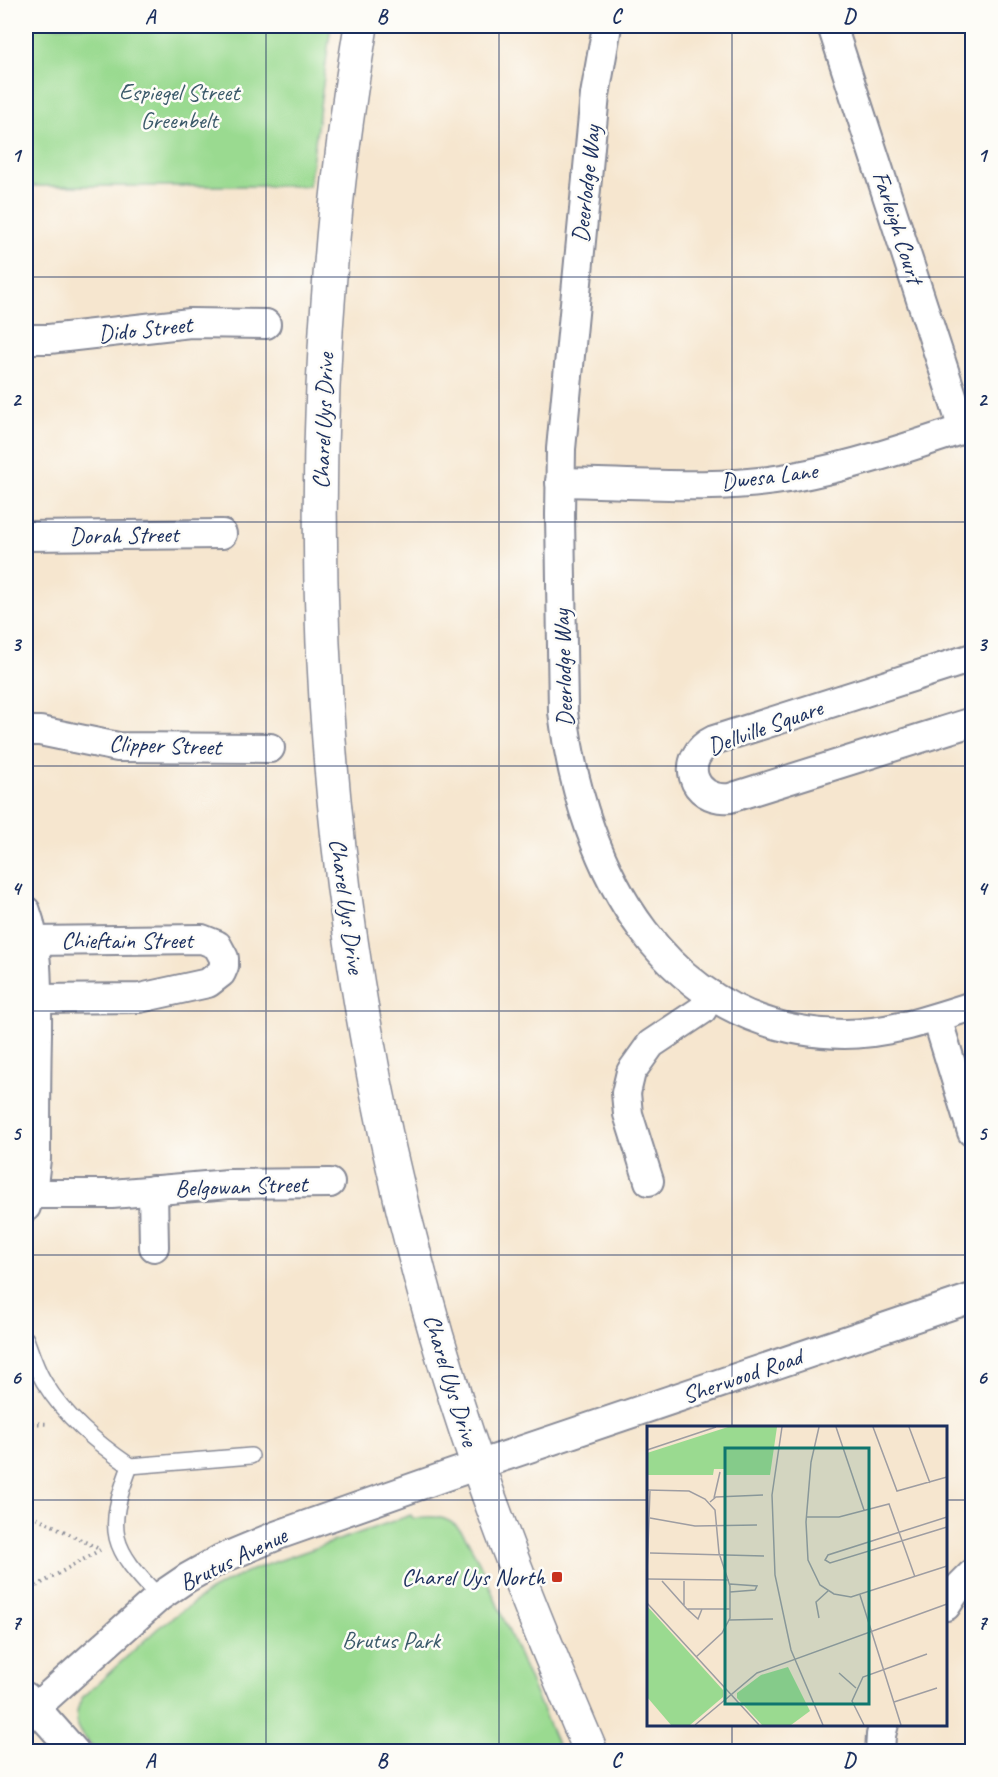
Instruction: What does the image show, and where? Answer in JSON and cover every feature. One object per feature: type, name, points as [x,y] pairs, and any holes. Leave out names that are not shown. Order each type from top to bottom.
[{"type":"main road","name":"Charel Uys Drive","points":[[361,26],[348,106],[337,199],[326,328],[322,416],[321,591],[330,755],[344,882],[375,1082],[428,1305],[499,1527],[591,1752]]},
{"type":"street","name":"Deerlodge Way","points":[[607,26],[594,107],[565,397],[560,482],[563,712],[569,758],[584,815],[596,847],[614,883],[642,930],[688,979],[711,995],[753,1016],[783,1026],[844,1034],[875,1031],[937,1018],[972,1006]]},
{"type":"street","name":"Farleigh Court","points":[[832,26],[968,427]]},
{"type":"street","name":"Dido Street","points":[[26,339],[49,339],[190,323],[266,324]]},
{"type":"street","name":"Dwesa Lane","points":[[560,482],[744,483],[788,478],[849,464],[968,427]]},
{"type":"street","name":"Dorah Street","points":[[26,536],[222,534]]},
{"type":"street","name":"Dellville Square","points":[[972,658],[714,740],[698,750],[693,768],[694,778],[704,792],[721,799],[730,798],[972,722]]},
{"type":"street","name":"Clipper Street","points":[[26,731],[40,731],[118,747],[270,748]]},
{"type":"street","points":[[28,922],[37,999],[31,1115],[36,1159],[28,1201]]},
{"type":"street","name":"Chieftain Street","points":[[28,922],[210,940],[217,945],[224,958],[224,966],[215,979],[208,983],[140,998],[37,999]]},
{"type":"street","points":[[649,1181],[628,1114],[626,1093],[631,1072],[651,1044],[702,1010],[711,995]]},
{"type":"street","points":[[937,1018],[972,1132]]},
{"type":"street","name":"Belgowan Street","points":[[28,1201],[229,1184],[330,1183]]},
{"type":"street","name":"Belgowan Street","points":[[153,1190],[154,1247]]},
{"type":"street","name":"Sherwood Road","points":[[478,1465],[972,1298]]},
{"type":"street","name":"Brutus Avenue","points":[[29,1707],[159,1598],[204,1568],[278,1535],[478,1465]]},
{"type":"street","points":[[947,1603],[972,1574]]},
{"type":"street","points":[[29,1707],[75,1752]]},
{"type":"street","points":[[880,1752],[884,1726]]},
{"type":"lane","points":[[26,1339],[43,1381],[60,1404],[94,1440],[130,1466],[251,1456]]},
{"type":"lane","points":[[130,1466],[115,1510],[117,1538],[132,1568],[159,1598]]},
{"type":"path","points":[[26,1512],[100,1550]]},
{"type":"path","points":[[26,1592],[117,1538]]},
{"type":"green space","name":"Espiegel Street Greenbelt","points":[[26,26],[331,26],[309,186],[26,186]]},
{"type":"green space","name":"Brutus Park","points":[[411,1515],[413,1519],[439,1517],[448,1520],[463,1533],[469,1542],[560,1751],[97,1752],[82,1734],[77,1714],[82,1698],[158,1628],[210,1591],[246,1572]]},
{"type":"place","name":"Charel Uys North","points":[[557,1577]]}]
